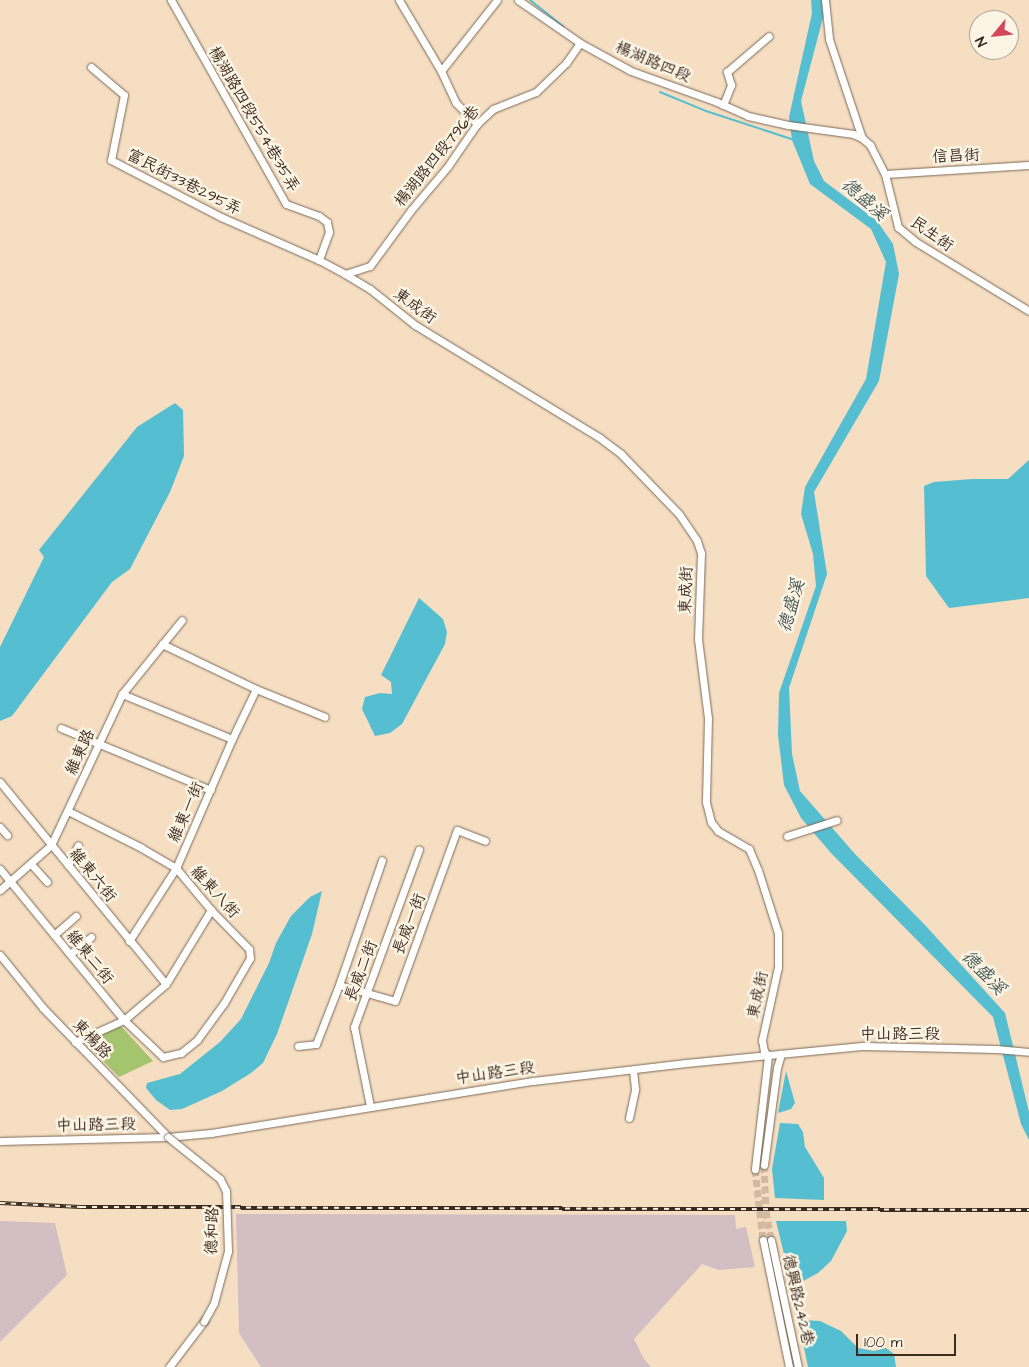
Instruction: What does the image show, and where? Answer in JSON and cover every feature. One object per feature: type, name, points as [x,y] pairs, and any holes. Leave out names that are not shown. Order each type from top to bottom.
[{"type":"street","name":"楊湖路四段554巷35弄","points":[[171,0],[286,204],[318,216],[327,222],[329,232],[320,260]]},
{"type":"street","points":[[398,0],[441,71],[456,103],[477,124]]},
{"type":"street","points":[[441,71],[497,0]]},
{"type":"street","name":"楊湖路四段","points":[[518,0],[580,43],[631,72],[748,116],[788,125],[853,134],[862,138]]},
{"type":"street","name":"民生街","points":[[826,0],[829,39],[862,138],[870,145],[885,174],[898,227],[916,242],[1029,312]]},
{"type":"street","points":[[723,105],[731,84],[727,72],[769,36]]},
{"type":"street","name":"楊湖路四段796巷","points":[[345,274],[370,266],[411,210],[448,166],[477,124],[493,109],[536,92],[566,63],[580,43]]},
{"type":"street","name":"富民街33巷295弄","points":[[91,67],[124,95],[111,160],[221,217],[320,260],[345,274]]},
{"type":"street","name":"信昌街","points":[[885,174],[1029,165]]},
{"type":"street","name":"東成街","points":[[345,274],[370,289],[415,325],[600,438],[621,454],[667,501],[698,540],[700,553],[698,639],[708,718],[706,802],[711,822],[718,831],[749,849],[758,870],[778,933],[778,967],[762,1040],[764,1051],[768,1056]]},
{"type":"street","name":"維東路","points":[[0,890],[51,844],[122,694],[182,620]]},
{"type":"street","points":[[162,644],[256,689],[325,717]]},
{"type":"street","name":"維東一街","points":[[129,941],[176,868],[232,738],[256,689]]},
{"type":"street","points":[[122,694],[232,738]]},
{"type":"street","points":[[61,728],[211,790]]},
{"type":"street","name":"維東六街","points":[[0,782],[166,984]]},
{"type":"street","name":"維東八街","points":[[68,811],[142,848],[176,868],[211,910],[249,950],[250,958],[224,1003],[197,1040],[181,1053],[163,1057]]},
{"type":"street","points":[[787,836],[833,821]]},
{"type":"street","points":[[0,827],[6,835]]},
{"type":"street","name":"長威一街","points":[[339,986],[395,1001],[457,830],[485,841]]},
{"type":"street","points":[[68,865],[78,845]]},
{"type":"street","name":"長威二街","points":[[370,1106],[354,1027],[419,849]]},
{"type":"street","points":[[298,1046],[316,1044],[339,986],[382,860]]},
{"type":"street","points":[[31,864],[47,882]]},
{"type":"street","name":"維東二街","points":[[0,869],[124,1020],[163,1057]]},
{"type":"street","points":[[75,1042],[124,1020],[166,984],[211,910]]},
{"type":"street","points":[[54,935],[76,916]]},
{"type":"street","points":[[70,954],[91,937]]},
{"type":"street","name":"東楊路","points":[[0,955],[75,1042],[168,1137]]},
{"type":"street","name":"中山路三段","points":[[0,1141],[168,1137],[211,1133],[533,1081],[864,1046],[996,1048],[1029,1052]]},
{"type":"street","points":[[764,1165],[777,1068],[781,1054]]},
{"type":"street","points":[[755,1169],[768,1056]]},
{"type":"street","points":[[630,1118],[635,1090],[633,1070]]},
{"type":"street","name":"德和路","points":[[168,1137],[220,1179],[226,1191],[228,1250],[214,1303],[204,1321],[170,1367]]},
{"type":"street","name":"德興路242巷","points":[[789,1367],[767,1240],[798,1367]]},
{"type":"shaded area","points":[[236,1214],[735,1215],[736,1229],[746,1227],[755,1267],[719,1270],[702,1264],[634,1339],[644,1359],[651,1367],[261,1367],[239,1333]]},
{"type":"shaded area","points":[[0,1221],[55,1223],[67,1275],[0,1342]]},
{"type":"green space","points":[[119,1024],[153,1061],[119,1077],[86,1044]]},
{"type":"water","points":[[811,0],[822,0],[824,14],[801,101],[814,161],[824,181],[877,221],[893,244],[899,274],[879,381],[814,492],[827,574],[789,688],[792,754],[800,791],[855,854],[925,925],[1005,1013],[1029,1112],[1029,1140],[1021,1124],[993,1017],[831,853],[801,818],[784,785],[778,735],[779,693],[816,586],[813,554],[801,514],[805,487],[866,379],[886,262],[871,229],[810,184],[792,140],[789,117],[812,13]]},
{"type":"water","points":[[175,403],[183,410],[184,456],[170,492],[130,569],[112,582],[12,716],[0,721],[0,647],[44,557],[39,550],[137,427]]},
{"type":"water","points":[[1029,460],[1029,598],[949,608],[926,576],[924,486],[934,482],[1008,479]]},
{"type":"water","points":[[419,598],[443,619],[447,632],[445,644],[402,724],[390,733],[375,736],[362,709],[365,697],[380,693],[392,694],[391,682],[381,675]]},
{"type":"water","points":[[322,891],[312,934],[277,1034],[263,1063],[222,1091],[182,1109],[170,1110],[156,1100],[146,1088],[147,1083],[180,1074],[220,1042],[241,1019],[269,963],[276,943],[291,916],[310,897]]},
{"type":"water","points":[[786,1071],[795,1103],[791,1109],[778,1113]]},
{"type":"water","points":[[780,1123],[798,1124],[803,1132],[805,1147],[824,1178],[824,1200],[775,1198],[772,1169]]},
{"type":"water","points":[[776,1221],[846,1221],[847,1231],[831,1261],[818,1273],[792,1287]]},
{"type":"water","points":[[801,1320],[820,1321],[841,1331],[858,1348],[874,1351],[886,1348],[894,1354],[896,1367],[808,1367],[800,1328]]},
{"type":"waterway","points":[[530,0],[564,27]]},
{"type":"waterway","points":[[660,92],[706,111],[794,140]]},
{"type":"tunnel","points":[[764,1165],[766,1211],[771,1240]]},
{"type":"tunnel","points":[[755,1169],[763,1240]]},
{"type":"railway","points":[[0,1203],[81,1207],[1029,1210]]},
{"type":"water label","name":"德盛溪","points":[[864,200]]},
{"type":"water label","name":"德盛溪","points":[[792,606]]},
{"type":"water label","name":"德盛溪","points":[[983,973]]}]
